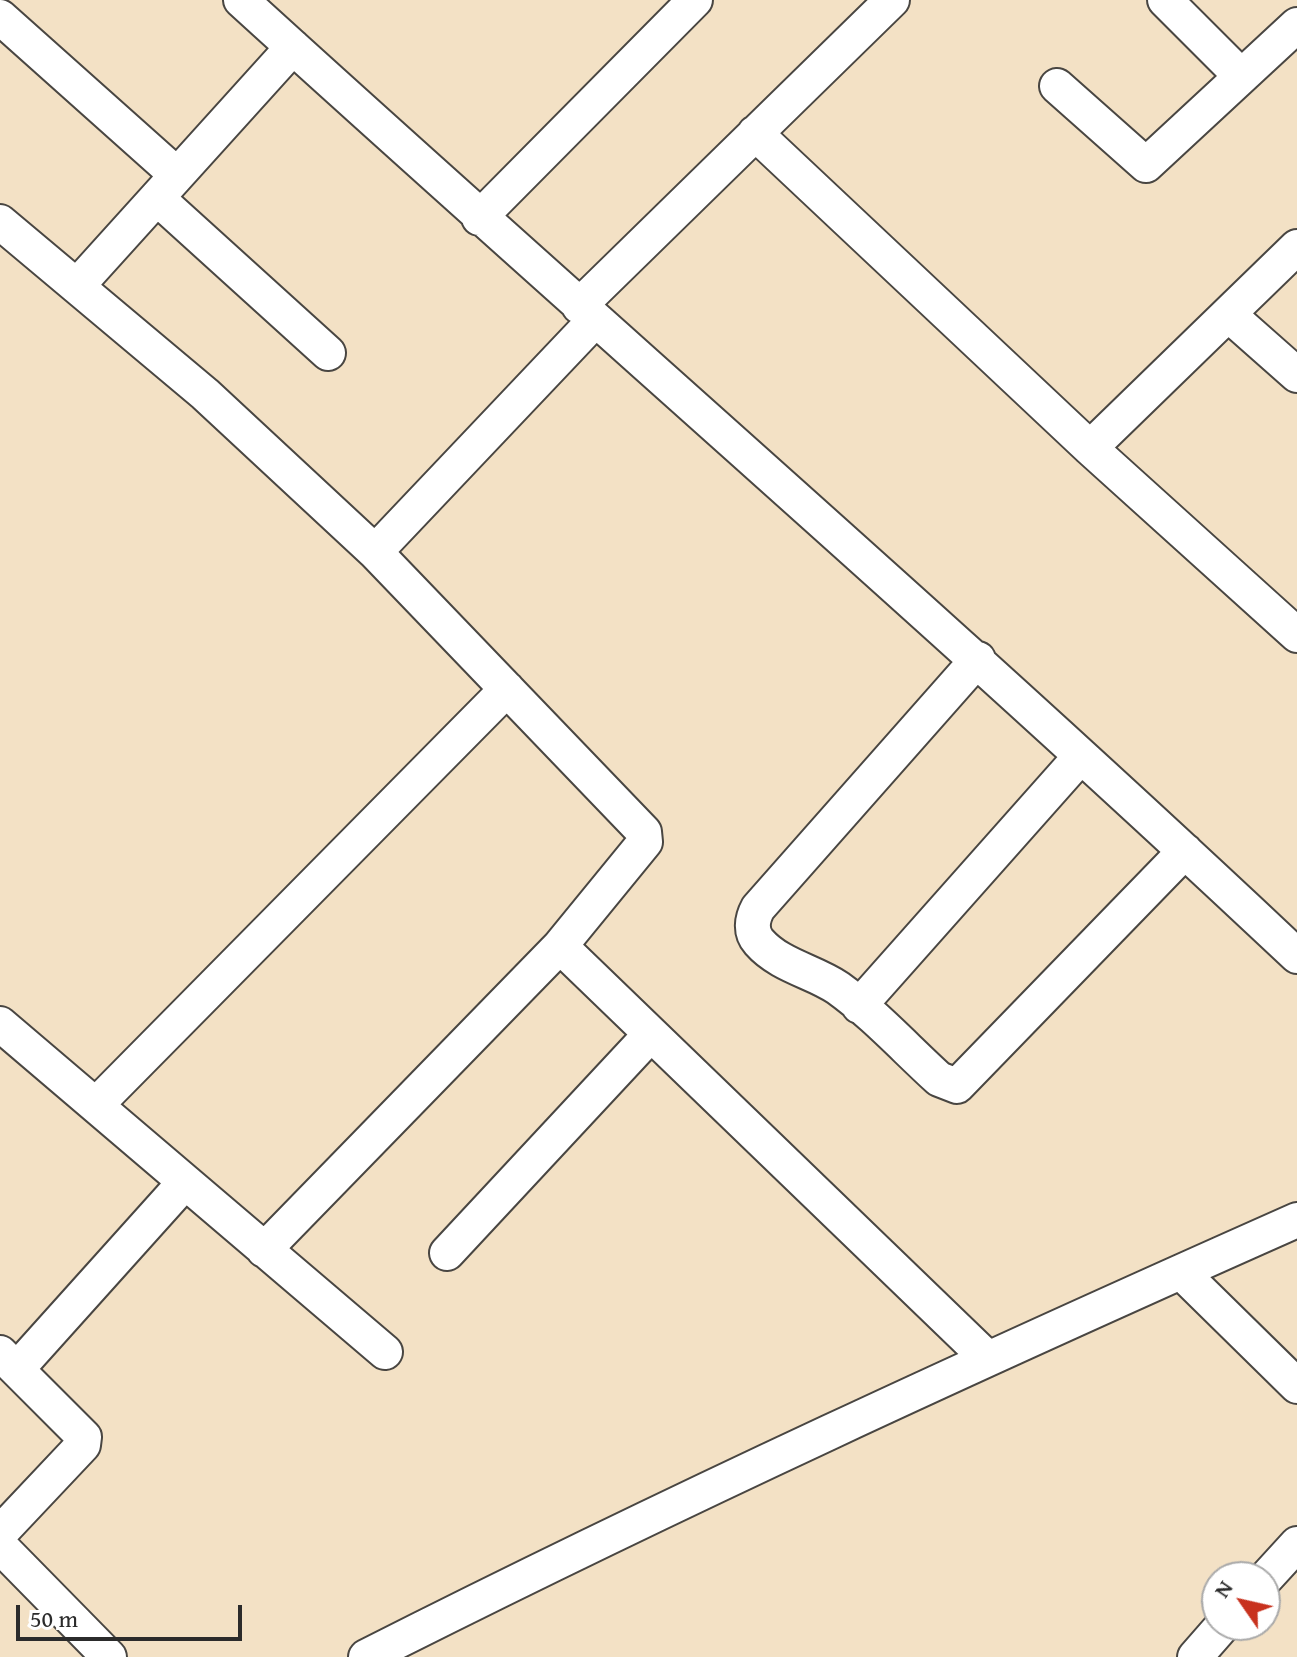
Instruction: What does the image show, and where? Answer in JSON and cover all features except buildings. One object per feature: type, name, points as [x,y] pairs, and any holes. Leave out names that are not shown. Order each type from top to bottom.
[{"type":"street","points":[[241,0],[479,218],[978,659],[1297,956]]},
{"type":"street","points":[[479,218],[695,0]]},
{"type":"street","points":[[375,552],[587,313],[755,133],[892,0]]},
{"type":"street","points":[[1165,0],[1241,76]]},
{"type":"street","points":[[0,17],[328,353]]},
{"type":"street","points":[[1057,86],[1146,165],[1297,25]]},
{"type":"street","points":[[77,286],[293,47]]},
{"type":"street","points":[[755,133],[1090,448],[1297,635]]},
{"type":"street","points":[[0,222],[205,394],[375,552],[646,837],[560,946],[264,1250]]},
{"type":"street","points":[[1090,448],[1297,247]]},
{"type":"street","points":[[1228,314],[1297,375]]},
{"type":"street","points":[[978,659],[758,908],[753,917],[756,939],[776,958],[822,977],[859,1006],[939,1079],[957,1086],[1185,851]]},
{"type":"street","points":[[96,1105],[507,689]]},
{"type":"street","points":[[859,1006],[1081,756]]},
{"type":"street","points":[[560,946],[987,1358]]},
{"type":"street","points":[[0,1024],[385,1352]]},
{"type":"street","points":[[447,1253],[651,1034]]},
{"type":"street","points":[[0,1533],[83,1445],[84,1437],[8,1361],[185,1182]]},
{"type":"street","points":[[366,1657],[595,1541],[987,1358],[1297,1220]]},
{"type":"street","points":[[1181,1272],[1297,1386]]},
{"type":"street","points":[[1281,1562],[1297,1544]]},
{"type":"street","points":[[0,1546],[109,1657]]},
{"type":"street","points":[[1195,1657],[1209,1641]]}]
